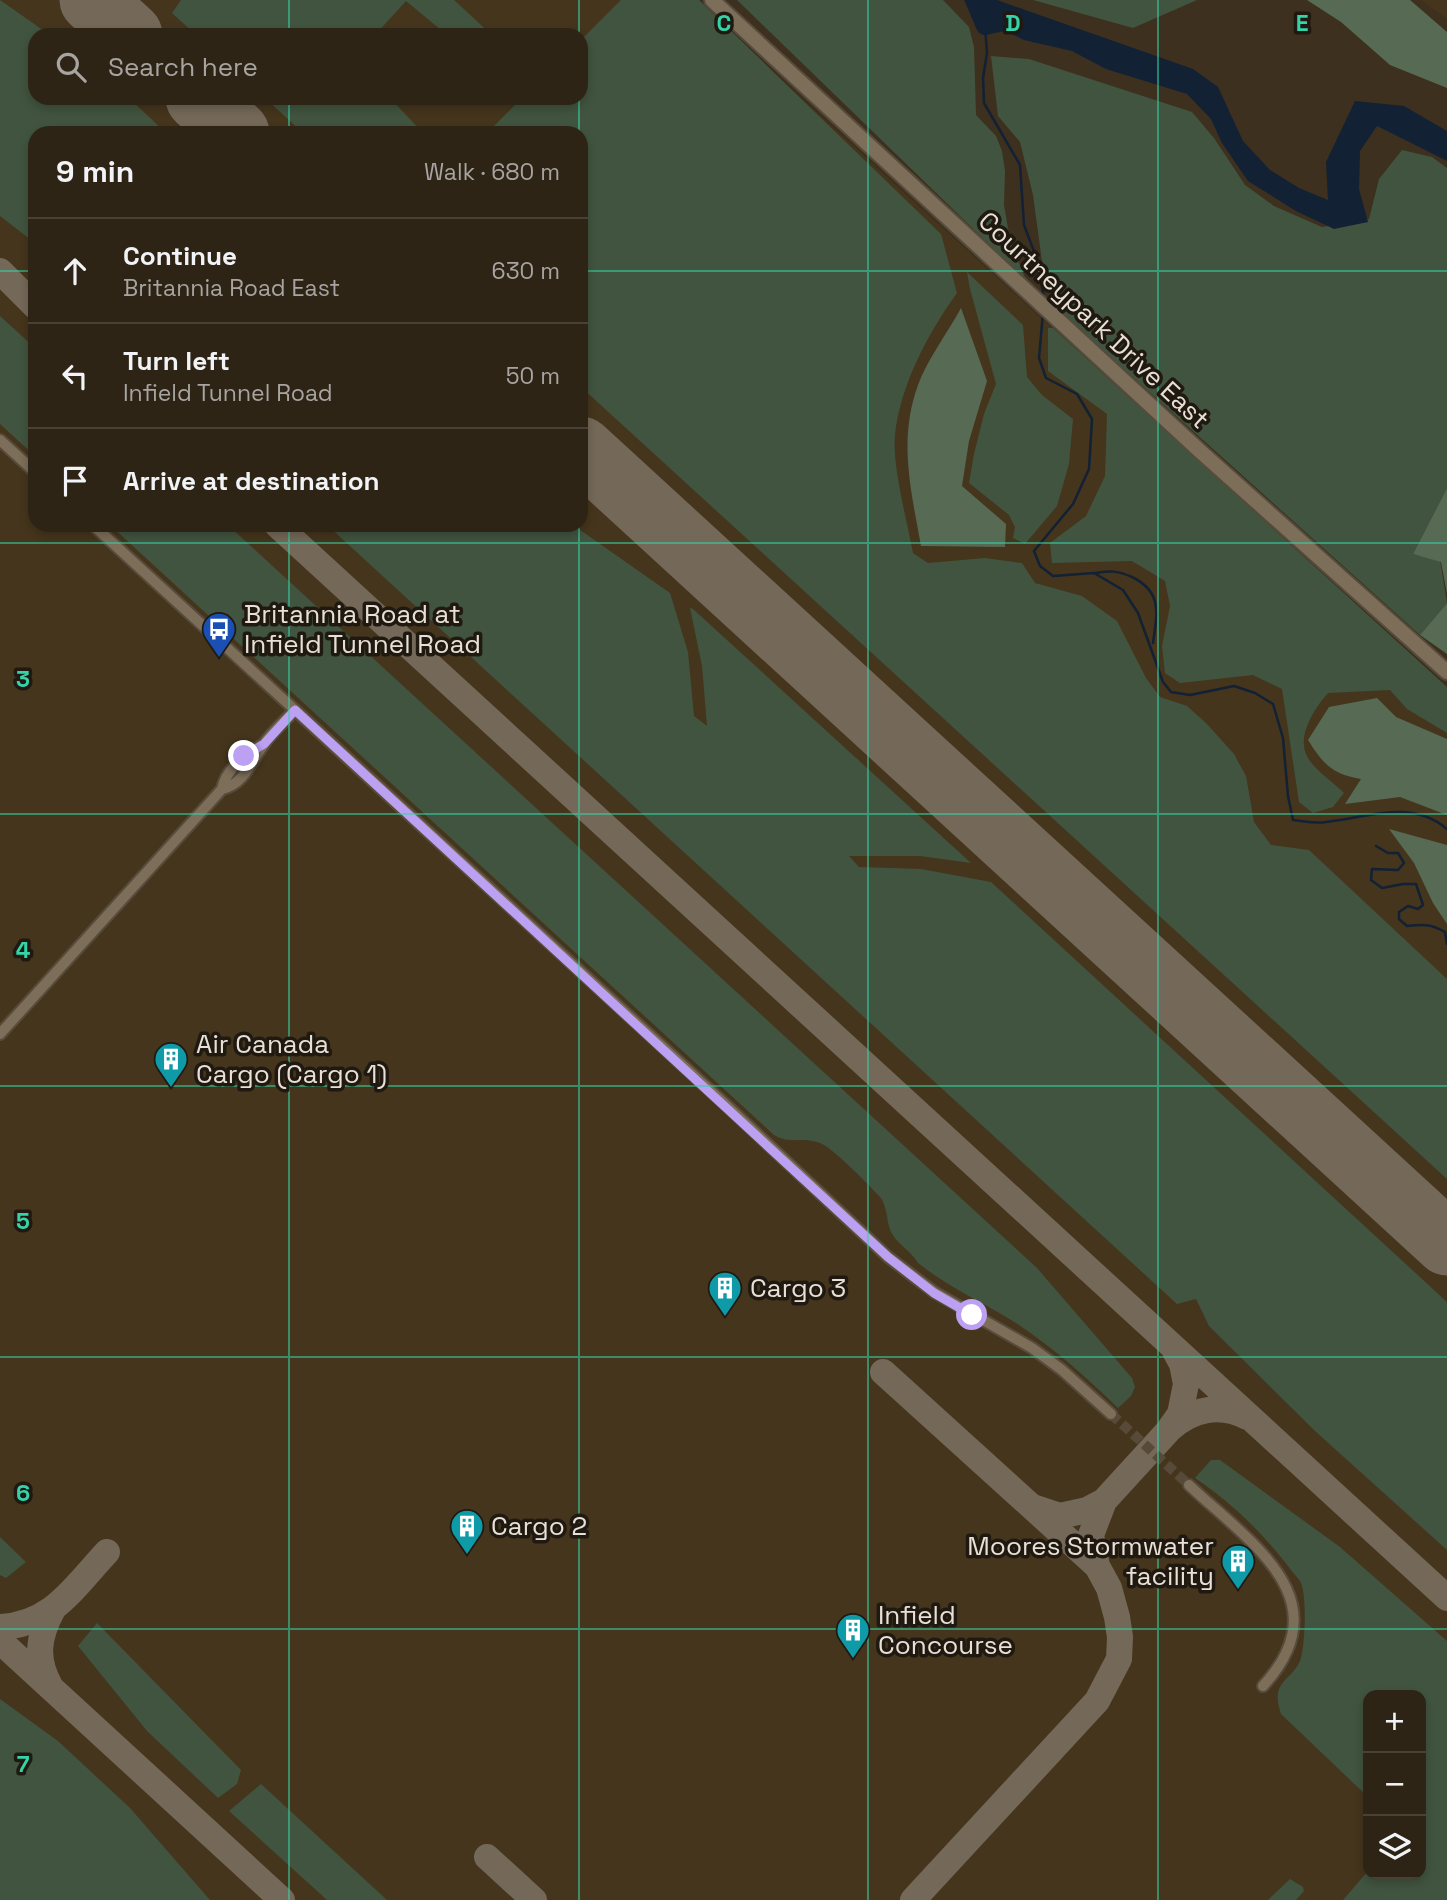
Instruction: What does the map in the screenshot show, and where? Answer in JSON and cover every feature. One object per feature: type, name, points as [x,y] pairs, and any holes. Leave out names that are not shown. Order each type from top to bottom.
[{"type":"street","name":"Courtneypark Drive East","points":[[712,0],[1200,452],[1447,672]]},
{"type":"street","points":[[0,440],[28,466]]},
{"type":"street","points":[[101,532],[888,1257],[934,1293],[1032,1348],[1062,1370],[1111,1414]]},
{"type":"street","points":[[0,1034],[222,789],[224,779],[244,756],[264,744],[295,710]]},
{"type":"street","points":[[1189,1485],[1274,1564],[1286,1583],[1293,1603],[1294,1627],[1288,1651],[1263,1686]]},
{"type":"shaded area","points":[[0,0],[694,0],[1447,690],[1447,1900],[0,1900]]},
{"type":"shaded area","points":[[1421,0],[1447,0],[1447,19]]},
{"type":"green space","points":[[0,0],[40,28],[28,28],[28,105],[136,105],[159,126],[28,126],[28,238],[0,216]]},
{"type":"green space","points":[[181,0],[454,0],[484,28],[439,28],[406,1],[381,28],[188,28],[172,13]]},
{"type":"green space","points":[[621,0],[699,0],[941,234],[957,293],[936,325],[909,379],[895,435],[898,478],[913,553],[928,563],[985,558],[1022,563],[1035,583],[1082,596],[1117,621],[1146,678],[1160,697],[1187,706],[1234,754],[1246,776],[1254,822],[1271,845],[1309,850],[1447,979],[1447,1179],[588,393],[588,126],[494,126],[515,105],[588,105],[588,33]]},
{"type":"green space","points":[[737,0],[943,0],[969,27],[974,47],[976,115],[996,136],[1002,151],[1005,171],[1004,205],[1010,240],[1026,280]]},
{"type":"green space","points":[[1033,0],[1197,0],[1133,28]]},
{"type":"green space","points":[[1307,0],[1410,0],[1447,32],[1447,88],[1390,65],[1341,22]]},
{"type":"green space","points":[[991,56],[1029,59],[1192,112],[1214,138],[1245,185],[1274,206],[1322,227],[1369,219],[1379,179],[1402,150],[1432,157],[1447,168],[1447,488],[1413,554],[1440,560],[1447,603],[1420,635],[1056,308],[1043,269],[1033,195],[1020,142],[998,116]]},
{"type":"green space","points":[[273,105],[397,105],[416,126],[295,126]]},
{"type":"green space","points":[[967,272],[1023,325],[1027,377],[1042,395],[1073,419],[1069,464],[1057,506],[1025,544],[1013,538],[1015,527],[1009,515],[969,483],[984,414],[996,384]]},
{"type":"green space","points":[[961,308],[987,381],[969,441],[962,486],[1006,524],[1005,547],[921,546],[917,525],[908,465],[912,405],[927,366]]},
{"type":"green space","points":[[0,316],[28,342],[28,450],[0,424]]},
{"type":"green space","points":[[1048,328],[1053,328],[1447,687],[1447,733],[1407,709],[1390,690],[1328,693],[1308,723],[1305,750],[1315,767],[1344,793],[1333,807],[1313,813],[1299,802],[1282,689],[1253,675],[1180,683],[1165,673],[1162,646],[1170,606],[1165,581],[1132,561],[1052,563],[1050,543],[1086,516],[1105,476],[1107,414],[1048,371]]},
{"type":"green space","points":[[1447,488],[1447,594],[1441,562],[1413,554]]},
{"type":"green space","points":[[118,532],[236,532],[1037,1268],[1132,1378],[1135,1387],[1131,1396],[1118,1408],[1033,1334],[918,1263],[891,1232],[881,1198],[826,1146],[774,1135]]},
{"type":"green space","points":[[335,532],[583,532],[670,593],[688,652],[694,716],[707,726],[702,666],[690,608],[971,863],[920,856],[849,856],[859,867],[921,869],[991,882],[1447,1302],[1447,1550],[1315,1431],[1209,1326],[1196,1299],[1177,1304]]},
{"type":"green space","points":[[1447,603],[1447,654],[1420,635]]},
{"type":"green space","points":[[1377,698],[1396,717],[1447,739],[1447,815],[1400,797],[1345,804],[1361,779],[1330,767],[1308,740],[1329,707]]},
{"type":"green space","points":[[1389,829],[1447,845],[1447,924],[1433,903],[1414,863]]},
{"type":"green space","points":[[1211,1460],[1220,1460],[1340,1547],[1447,1641],[1447,1900],[1343,1900],[1363,1877],[1363,1879],[1426,1879],[1426,1690],[1363,1690],[1363,1792],[1281,1714],[1278,1703],[1280,1687],[1301,1658],[1305,1609],[1301,1583],[1247,1520],[1195,1478]]},
{"type":"green space","points":[[0,1537],[26,1562],[6,1578],[0,1575]]},
{"type":"green space","points":[[97,1623],[241,1770],[237,1784],[218,1798],[147,1731],[78,1646]]},
{"type":"green space","points":[[0,1699],[58,1741],[130,1808],[210,1900],[0,1900]]},
{"type":"green space","points":[[261,1784],[387,1900],[327,1900],[229,1811]]},
{"type":"green space","points":[[1290,1879],[1303,1887],[1304,1891],[1296,1900],[1268,1900]]},
{"type":"water","points":[[964,0],[997,0],[1193,69],[1218,87],[1243,141],[1270,170],[1299,188],[1328,200],[1326,162],[1355,101],[1404,106],[1447,131],[1447,161],[1377,126],[1360,151],[1359,189],[1368,222],[1334,229],[1296,211],[1248,181],[1222,143],[1211,119],[1187,94],[1106,69],[1072,51],[1024,40],[979,18]]},
{"type":"waterway","points":[[974,0],[985,26],[1017,19]]},
{"type":"waterway","points":[[985,26],[987,53],[983,78],[984,103],[1020,165],[1024,225],[1038,262],[1044,299]]},
{"type":"waterway","points":[[1043,313],[1039,358],[1046,378],[1077,394],[1092,419],[1089,469],[1073,504],[1034,551],[1040,566],[1053,576],[1094,573],[1123,590],[1138,613],[1163,682],[1171,692],[1190,695],[1234,686],[1255,693],[1273,704],[1283,738],[1293,820],[1322,823],[1403,812],[1418,814],[1447,829]]},
{"type":"waterway","points":[[1095,573],[1123,573],[1149,590],[1156,605],[1153,643]]},
{"type":"waterway","points":[[1376,846],[1388,853],[1398,853],[1404,863],[1398,870],[1372,869],[1371,880],[1382,888],[1416,884],[1423,905],[1418,909],[1408,906],[1399,912],[1399,919],[1407,926],[1427,925],[1440,929],[1445,932],[1447,944]]},
{"type":"taxiway","points":[[0,271],[28,299]]},
{"type":"taxiway","points":[[588,468],[643,506]]},
{"type":"taxiway","points":[[285,532],[1447,1598]]},
{"type":"taxiway","points":[[913,1900],[1097,1701],[1119,1659],[1117,1617],[1109,1588],[1097,1566],[1091,1535],[1104,1501],[1168,1431],[1180,1414],[1186,1384],[1182,1364],[1175,1351]]},
{"type":"taxiway","points":[[883,1372],[1097,1566]]},
{"type":"taxiway","points":[[1170,1429],[1188,1417],[1207,1410],[1227,1410],[1247,1417]]},
{"type":"taxiway","points":[[1033,1507],[1060,1516],[1087,1510],[1104,1501]]},
{"type":"taxiway","points":[[0,1627],[18,1625],[48,1612],[72,1591],[107,1552]]},
{"type":"taxiway","points":[[50,1686],[42,1666],[40,1648],[44,1629],[53,1609]]},
{"type":"taxiway","points":[[0,1641],[282,1900]]},
{"type":"taxiway","points":[[487,1857],[534,1900]]},
{"type":"runway","points":[[92,0],[122,28]]},
{"type":"runway","points":[[206,105],[229,126]]},
{"type":"runway","points":[[588,455],[1447,1243]]},
{"type":"tunnel","points":[[1111,1414],[1189,1485]]},
{"type":"place","name":"Britannia Road at Infield Tunnel Road","points":[[219,659]]},
{"type":"place","name":"Air Canada Cargo (Cargo 1)","points":[[171,1089]]},
{"type":"place","name":"Cargo 3","points":[[725,1318]]},
{"type":"place","name":"Cargo 2","points":[[467,1556]]},
{"type":"place","name":"Moores Stormwater facility","points":[[1238,1591]]},
{"type":"place","name":"Infield Concourse","points":[[853,1660]]},
{"type":"route","points":[[244,756],[264,744],[295,710],[730,1108],[888,1257],[934,1293],[972,1315]]}]
